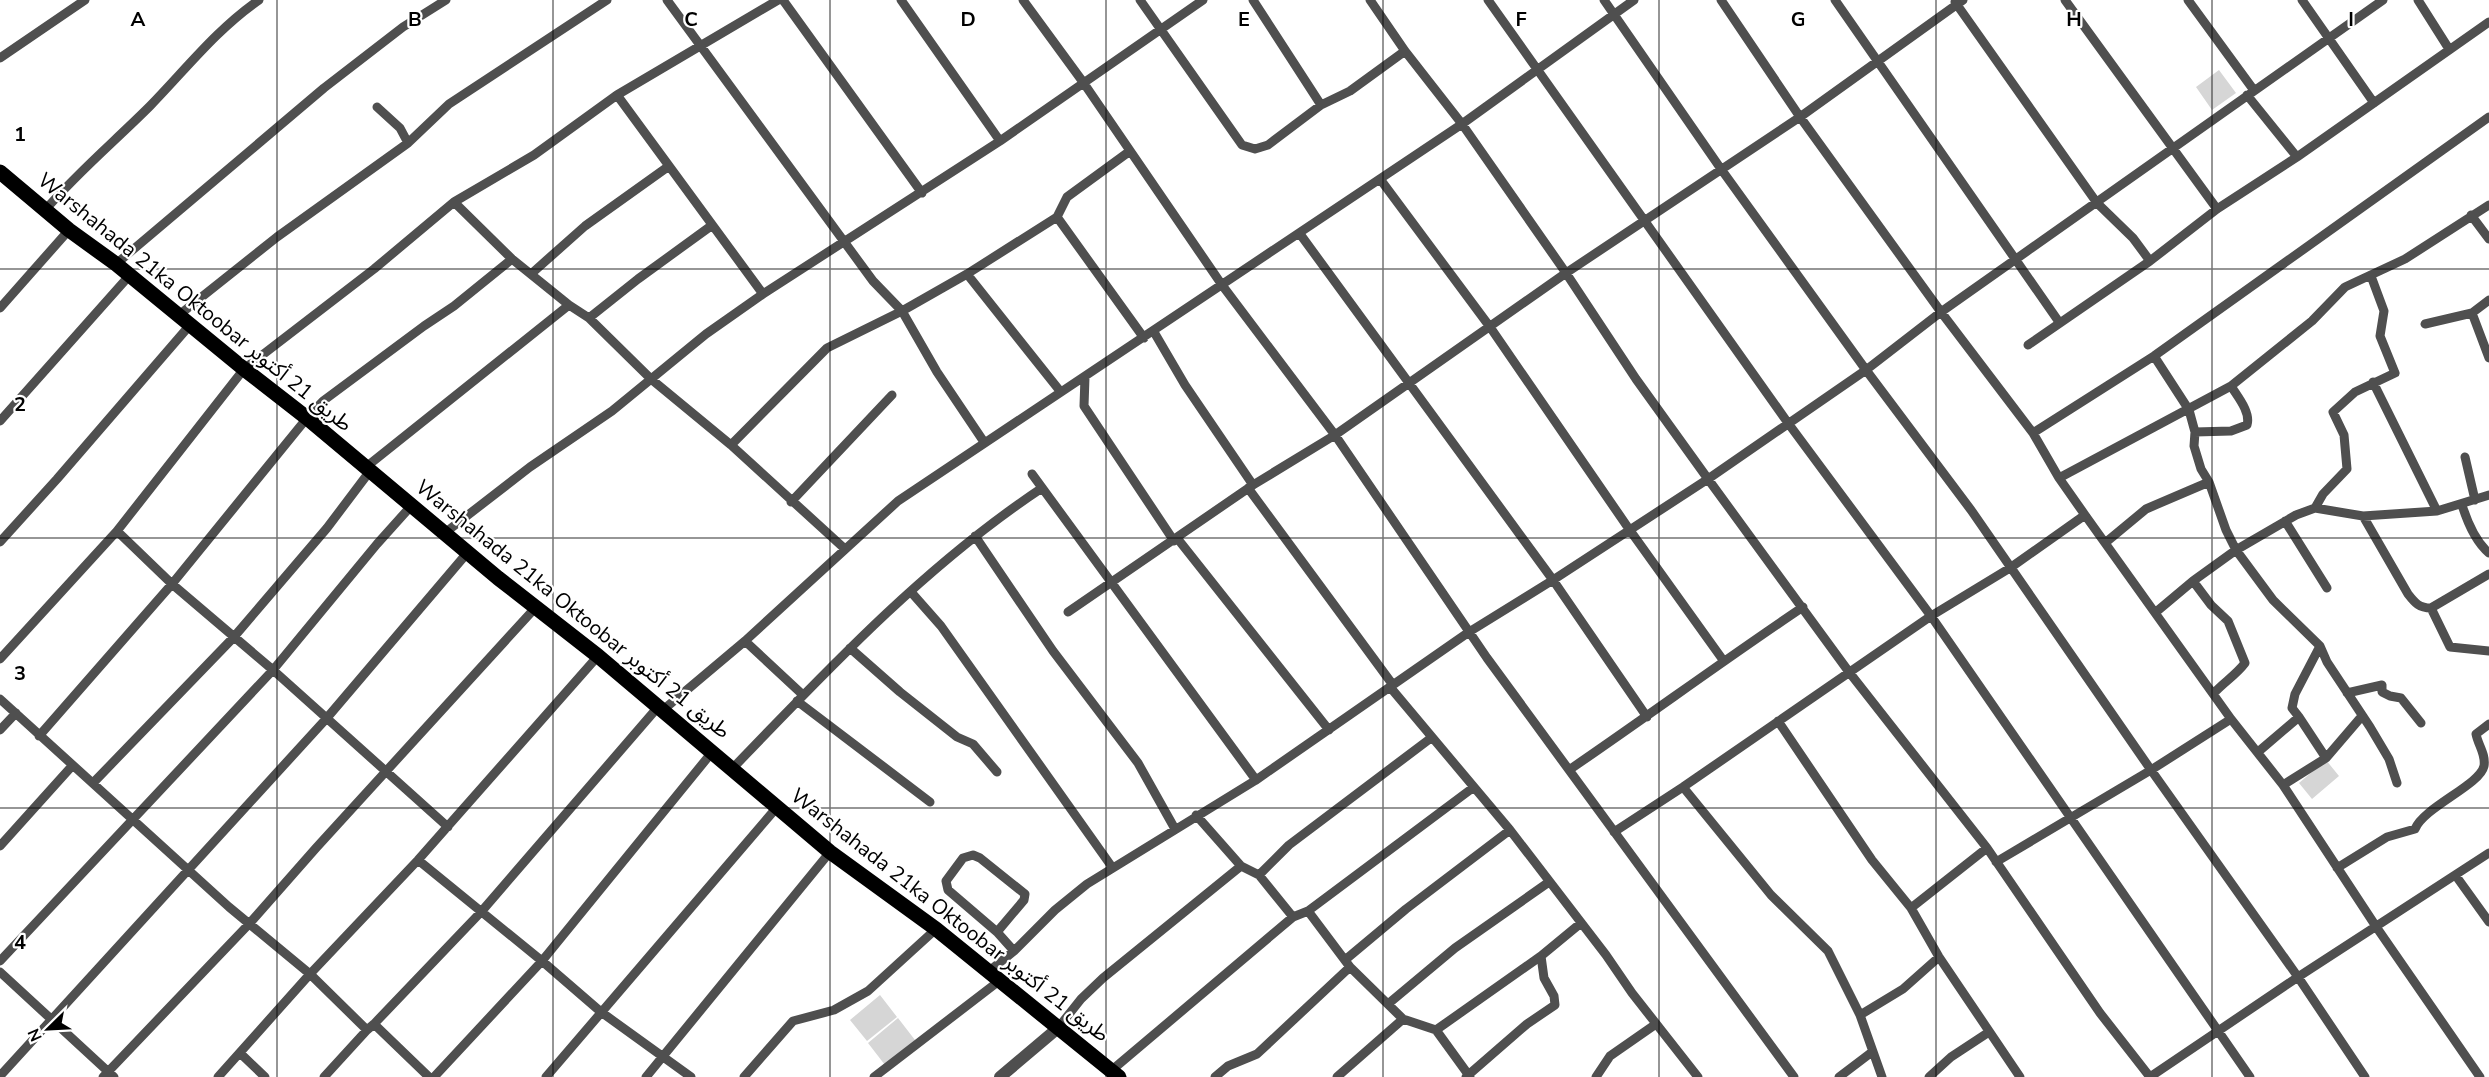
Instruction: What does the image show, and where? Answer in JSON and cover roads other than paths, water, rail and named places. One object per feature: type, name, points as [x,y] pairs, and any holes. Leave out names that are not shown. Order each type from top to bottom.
[{"type":"main road","name":"Warshahada 21ka Oktoobar طريق 21 أكتوبر","points":[[0,172],[69,230],[116,264],[307,418],[598,656],[830,852],[936,929],[1116,1073]]},
{"type":"street","points":[[0,58],[85,0]]},
{"type":"street","points":[[45,209],[71,180],[150,106],[197,54],[259,0]]},
{"type":"street","points":[[116,264],[324,88],[403,27],[446,0]]},
{"type":"street","points":[[0,542],[57,479],[184,320],[277,237],[408,143],[449,104],[607,0]]},
{"type":"street","points":[[667,0],[844,243],[873,280],[902,311],[938,372],[984,442]]},
{"type":"street","points":[[0,659],[117,531],[244,369],[374,268],[453,202],[534,155],[617,95],[781,0],[922,193]]},
{"type":"street","points":[[901,0],[999,141]]},
{"type":"street","points":[[1023,0],[1083,82],[1222,285],[1335,435],[1469,632],[1794,1077]]},
{"type":"street","points":[[1140,0],[1242,145],[1255,149],[1268,145],[1320,105],[1350,90],[1405,51]]},
{"type":"street","points":[[446,532],[530,467],[612,411],[706,334],[763,294],[922,193],[1203,0]]},
{"type":"street","points":[[1253,0],[1320,105]]},
{"type":"street","points":[[1370,0],[1405,51],[1462,124],[1566,273],[1636,379],[1708,479],[1849,672],[1987,848],[2100,1013],[2150,1077],[2298,977],[2377,928],[2489,853]]},
{"type":"street","points":[[1488,0],[1788,423],[1931,616],[2250,1077]]},
{"type":"street","points":[[1604,0],[1720,169],[1971,510],[2298,977],[2365,1077]]},
{"type":"street","points":[[324,1077],[481,912],[660,709],[744,640],[898,501],[1462,124],[1634,0]]},
{"type":"street","points":[[1720,0],[1800,117],[1941,312],[2033,433],[2058,478],[2231,719],[2283,785],[2377,928],[2480,1077]]},
{"type":"street","points":[[1835,0],[2059,322]]},
{"type":"street","points":[[2065,0],[2217,209]]},
{"type":"street","points":[[2188,0],[2297,157]]},
{"type":"street","points":[[2302,0],[2374,103]]},
{"type":"street","points":[[874,1077],[994,977],[1014,951],[1055,910],[1112,867],[1256,780],[1469,632],[1708,479],[1866,370],[1941,312],[2383,0]]},
{"type":"street","points":[[2418,0],[2450,49]]},
{"type":"street","points":[[1068,612],[1250,486],[1335,435],[1566,273],[1800,117],[1958,1],[2097,203],[2133,238],[2150,261]]},
{"type":"street","points":[[2028,345],[2150,261],[2217,209],[2297,157],[2489,22]]},
{"type":"street","points":[[617,95],[763,294]]},
{"type":"street","points":[[377,107],[400,128],[408,143]]},
{"type":"street","points":[[2033,433],[2154,356],[2489,117]]},
{"type":"street","points":[[731,445],[826,348],[902,311],[967,274],[1057,217],[1067,197],[1130,151]]},
{"type":"street","points":[[531,274],[585,226],[669,166]]},
{"type":"street","points":[[1380,179],[1490,327],[1629,529],[1723,660]]},
{"type":"street","points":[[453,202],[512,259],[569,305],[589,318],[651,379],[731,445],[845,549]]},
{"type":"street","points":[[2058,478],[2231,386],[2287,343],[2345,287],[2405,259],[2489,205]]},
{"type":"street","points":[[2471,215],[2489,239]]},
{"type":"street","points":[[1057,217],[1144,338]]},
{"type":"street","points":[[589,318],[711,226]]},
{"type":"street","points":[[0,308],[69,230]]},
{"type":"street","points":[[1300,234],[1410,381],[1553,580],[1647,717]]},
{"type":"street","points":[[39,736],[172,584],[323,401],[454,306],[512,259]]},
{"type":"street","points":[[967,274],[1060,391]]},
{"type":"street","points":[[0,421],[129,276]]},
{"type":"street","points":[[2316,508],[2323,494],[2347,469],[2344,435],[2333,412],[2355,392],[2395,373],[2380,336],[2384,311],[2371,276]]},
{"type":"street","points":[[2425,324],[2472,313],[2489,300]]},
{"type":"street","points":[[93,783],[233,638],[327,528],[368,469],[569,305]]},
{"type":"street","points":[[2472,313],[2489,358]]},
{"type":"street","points":[[1154,332],[1250,486],[1391,686],[1431,738],[1510,830],[1698,1077]]},
{"type":"street","points":[[2154,356],[2189,410],[2195,432],[2194,446],[2201,469],[2209,482],[2226,530],[2236,550],[2273,600],[2320,646],[2327,662],[2389,759],[2397,783]]},
{"type":"street","points":[[1085,377],[1084,406],[1175,539],[1329,730]]},
{"type":"street","points":[[2373,382],[2437,511]]},
{"type":"street","points":[[2195,432],[2230,431],[2247,425],[2249,419],[2231,386]]},
{"type":"street","points":[[791,502],[892,395]]},
{"type":"street","points":[[2465,457],[2475,500]]},
{"type":"street","points":[[1032,474],[1084,543],[1110,584],[1256,780]]},
{"type":"street","points":[[2105,543],[2146,509],[2209,482]]},
{"type":"street","points":[[733,768],[850,648],[911,592],[975,536],[1042,488]]},
{"type":"street","points":[[2156,612],[2193,581],[2236,550],[2285,521],[2316,508],[2363,516],[2437,511],[2489,495]]},
{"type":"street","points":[[0,961],[273,670],[412,504]]},
{"type":"street","points":[[2462,505],[2483,548],[2489,553]]},
{"type":"street","points":[[1614,832],[1931,616],[2010,568],[2085,515]]},
{"type":"street","points":[[2363,516],[2376,543],[2415,603],[2422,608],[2431,608],[2489,574]]},
{"type":"street","points":[[2285,521],[2327,588]]},
{"type":"street","points":[[117,531],[172,584],[273,670],[448,827]]},
{"type":"street","points":[[975,536],[1053,651],[1138,763],[1175,829]]},
{"type":"street","points":[[0,1076],[326,719],[468,552]]},
{"type":"street","points":[[2193,581],[2211,605],[2228,621],[2245,663],[2214,693]]},
{"type":"street","points":[[911,592],[941,626],[1112,867]]},
{"type":"street","points":[[0,972],[109,1075],[387,773],[536,607]]},
{"type":"street","points":[[1569,770],[1647,717],[1723,660],[1803,607]]},
{"type":"street","points":[[2431,608],[2450,647],[2489,651]]},
{"type":"street","points":[[744,640],[800,698],[930,802]]},
{"type":"street","points":[[2320,646],[2295,694],[2292,708],[2326,758]]},
{"type":"street","points":[[850,648],[900,692],[957,737],[973,744],[997,772]]},
{"type":"street","points":[[218,1077],[310,974],[448,827],[598,656]]},
{"type":"street","points":[[2347,693],[2382,685],[2382,692],[2401,698],[2421,723]]},
{"type":"street","points":[[0,699],[249,924],[429,1077]]},
{"type":"street","points":[[0,730],[16,713]]},
{"type":"street","points":[[2283,785],[2326,758],[2362,716]]},
{"type":"street","points":[[2258,752],[2299,717]]},
{"type":"street","points":[[1996,861],[2151,770],[2231,719]]},
{"type":"street","points":[[1778,720],[1872,860],[1911,908],[1939,957],[2020,1077]]},
{"type":"street","points":[[2337,868],[2387,837],[2415,829],[2420,819],[2483,769],[2482,749],[2476,734],[2489,724]]},
{"type":"street","points":[[1259,875],[1289,845],[1431,738]]},
{"type":"street","points":[[434,1077],[542,961],[713,751]]},
{"type":"street","points":[[0,846],[72,766]]},
{"type":"street","points":[[1116,1073],[1293,917],[1308,911],[1474,787]]},
{"type":"street","points":[[1683,787],[1771,895],[1828,951],[1860,1015],[1882,1077]]},
{"type":"street","points":[[546,1077],[778,806]]},
{"type":"street","points":[[1196,815],[1241,866],[1259,875],[1293,917]]},
{"type":"street","points":[[1215,1077],[1228,1066],[1257,1054],[1347,963],[1406,909],[1510,830]]},
{"type":"street","points":[[1911,908],[1987,848]]},
{"type":"street","points":[[646,1077],[830,852]]},
{"type":"street","points":[[997,932],[1024,900],[1025,894],[980,858],[973,855],[963,858],[946,881],[948,890],[997,932],[1014,951]]},
{"type":"street","points":[[418,860],[601,1012],[691,1077]]},
{"type":"street","points":[[1000,1077],[1058,1028],[1081,999],[1103,978],[1241,866]]},
{"type":"street","points":[[2456,876],[2489,922]]},
{"type":"street","points":[[1388,1004],[1455,948],[1549,882]]},
{"type":"street","points":[[1308,911],[1347,963],[1403,1019],[1436,1030],[1468,1076],[1527,1024],[1555,1005],[1554,996],[1544,978],[1541,956]]},
{"type":"street","points":[[1436,1030],[1541,956],[1581,923]]},
{"type":"street","points":[[744,1077],[793,1021],[834,1010],[868,991],[936,929]]},
{"type":"street","points":[[1860,1015],[1903,989],[1939,957]]},
{"type":"street","points":[[1337,1077],[1403,1019]]},
{"type":"street","points":[[1596,1077],[1610,1056],[1656,1024]]},
{"type":"street","points":[[1929,1077],[1952,1057],[1989,1032]]},
{"type":"street","points":[[1839,1077],[1872,1052]]},
{"type":"street","points":[[240,1054],[265,1077]]}]
